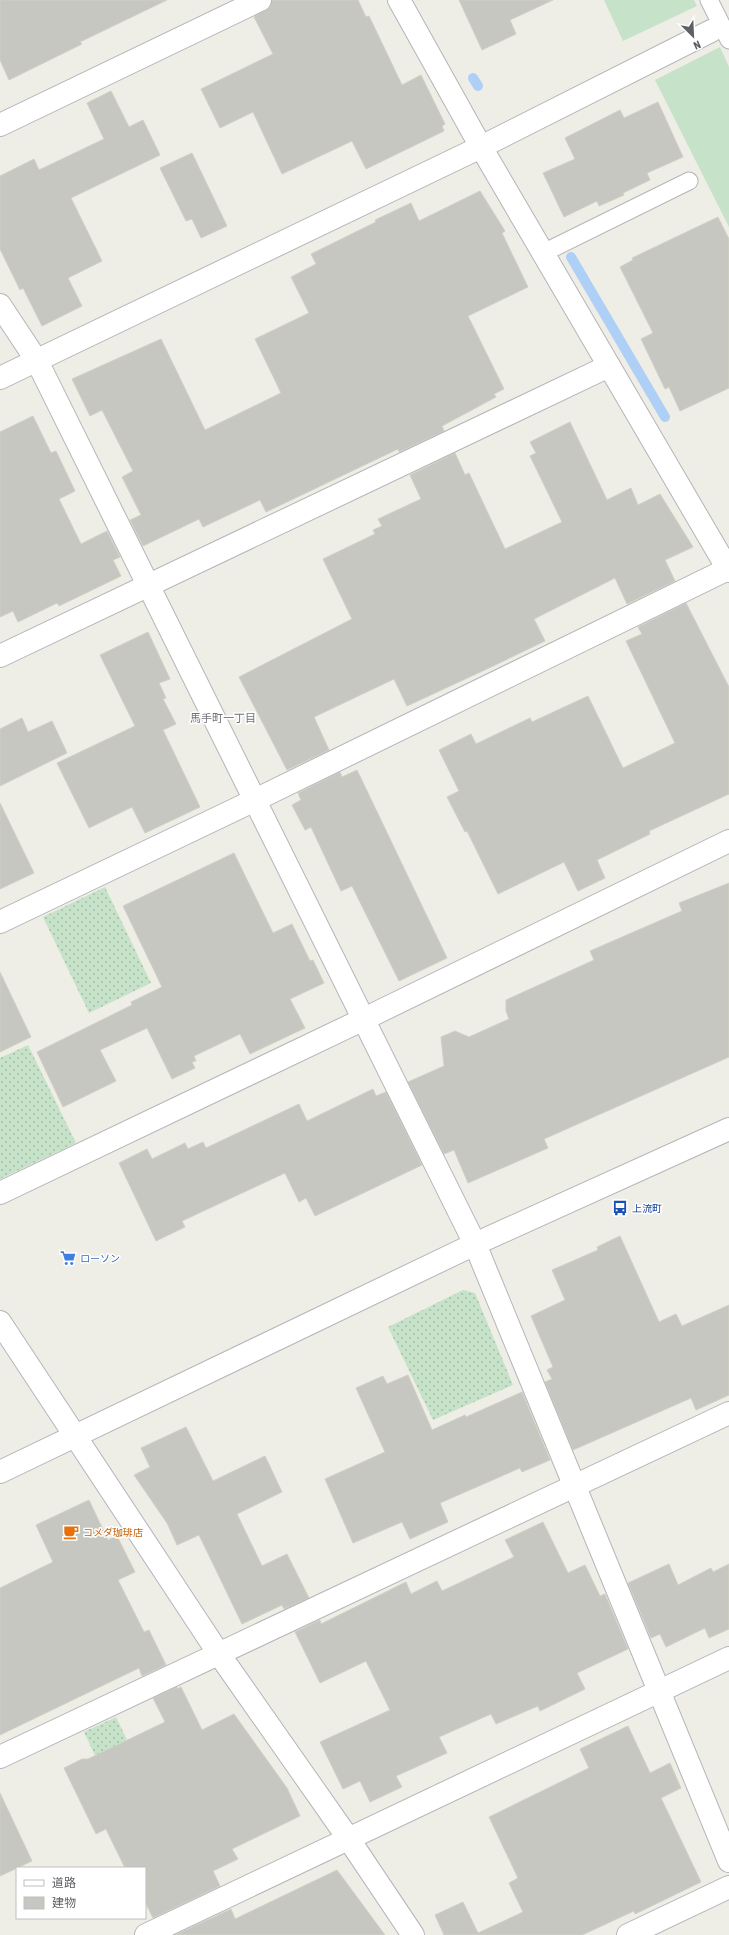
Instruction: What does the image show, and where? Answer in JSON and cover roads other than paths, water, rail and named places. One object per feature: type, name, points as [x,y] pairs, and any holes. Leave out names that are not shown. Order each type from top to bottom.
[{"type":"street","points":[[0,125],[260,0]]},
{"type":"street","points":[[0,922],[728,570],[481,147],[399,0]]},
{"type":"street","points":[[0,378],[481,147],[720,35]]},
{"type":"street","points":[[0,305],[37,361],[475,1244],[576,1485],[729,1861]]},
{"type":"street","points":[[0,656],[609,366]]},
{"type":"street","points":[[0,1193],[364,1019],[729,841]]},
{"type":"street","points":[[0,1472],[475,1244],[729,1129]]},
{"type":"street","points":[[0,1322],[219,1654],[348,1838],[413,1935]]},
{"type":"street","points":[[0,1757],[729,1413]]},
{"type":"street","points":[[146,1935],[729,1658]]},
{"type":"street","points":[[628,1935],[729,1887]]},
{"type":"lane","points":[[710,0],[720,35]]},
{"type":"lane","points":[[543,253],[689,181]]},
{"type":"waterway","points":[[473,78],[478,86]]},
{"type":"waterway","points":[[571,257],[665,417]]},
{"type":"place","name":"上流町","points":[[620,1208]]},
{"type":"place","name":"ローソン","points":[[68,1258]]},
{"type":"place","name":"コメダ珈琲店","points":[[71,1532]]},
{"type":"district","name":"馬手町一丁目","points":[[223,718]]}]
